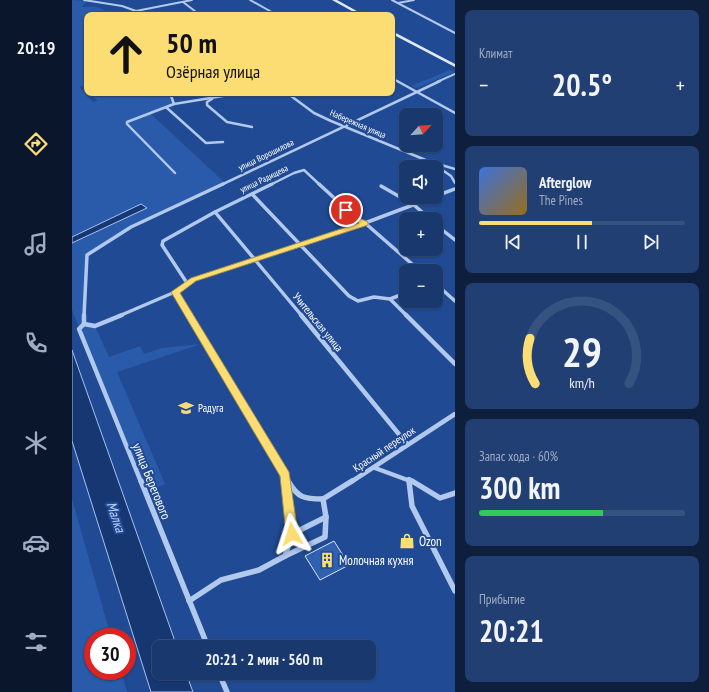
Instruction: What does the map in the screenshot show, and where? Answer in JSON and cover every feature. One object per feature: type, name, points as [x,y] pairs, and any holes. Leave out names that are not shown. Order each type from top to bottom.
[{"type":"main road","points":[[334,0],[356,12]]},
{"type":"main road","points":[[395,34],[455,66]]},
{"type":"street","points":[[84,0],[122,6],[136,11],[192,0]]},
{"type":"street","points":[[250,0],[272,12]]},
{"type":"street","points":[[392,0],[455,33]]},
{"type":"street","points":[[398,3],[414,0]]},
{"type":"street","points":[[182,1],[196,12]]},
{"type":"street","name":"улица Ворошилова","points":[[84,324],[87,255],[114,236],[135,224],[165,212],[416,91],[455,74]]},
{"type":"street","points":[[395,80],[455,113]]},
{"type":"street","points":[[171,96],[174,104]]},
{"type":"street","points":[[175,173],[127,124],[127,122],[167,108],[174,104],[225,96]]},
{"type":"street","name":"Набережная улица","points":[[291,96],[314,112],[343,126],[426,160]]},
{"type":"street","points":[[214,98],[207,102],[207,105],[227,122],[252,127]]},
{"type":"street","points":[[167,108],[206,143],[223,142]]},
{"type":"street","name":"Набережная улица","points":[[443,165],[455,169]]},
{"type":"street","name":"улица Радищева","points":[[187,282],[162,245],[163,241],[169,236],[215,212],[294,173],[304,170],[357,219],[365,223],[412,264]]},
{"type":"street","name":"Набережная улица","points":[[443,171],[450,176],[455,183]]},
{"type":"street","points":[[381,186],[414,205],[422,212]]},
{"type":"street","points":[[443,194],[455,189]]},
{"type":"street","points":[[252,194],[354,299],[362,301],[374,297],[390,299],[399,295]]},
{"type":"street","points":[[84,324],[95,326],[175,292],[187,282],[365,223],[414,205]]},
{"type":"street","name":"Учительская улица","points":[[215,212],[256,259],[407,444]]},
{"type":"street","points":[[443,230],[455,240]]},
{"type":"street","points":[[443,290],[455,301]]},
{"type":"street","points":[[175,292],[295,492],[308,499],[323,499],[326,517],[325,537],[259,570],[221,580],[189,601]]},
{"type":"street","points":[[390,299],[455,364]]},
{"type":"street","name":"улица Берегового","points":[[84,324],[79,330],[205,640]]},
{"type":"street","name":"Красный переулок","points":[[323,499],[375,468],[407,444],[455,414]]},
{"type":"street","points":[[375,468],[409,479],[440,498],[455,493]]},
{"type":"street","points":[[285,475],[292,534],[285,556]]},
{"type":"street","points":[[409,479],[412,506],[455,591]]},
{"type":"street","points":[[292,534],[326,517]]},
{"type":"street","points":[[222,680],[227,692]]},
{"type":"shaded area","points":[[72,0],[87,1],[81,7],[100,8],[106,12],[84,12],[84,86],[81,86],[80,88],[84,92],[84,96],[87,96],[93,102],[98,101],[92,96],[171,96],[174,104],[151,114],[225,183],[135,224],[114,236],[87,255],[84,324],[95,326],[109,357],[140,346],[144,354],[162,348],[201,344],[117,372],[165,484],[145,493],[72,310],[72,243],[141,204],[72,237]]},
{"type":"shaded area","points":[[450,70],[455,72],[416,88],[411,86]]},
{"type":"shaded area","points":[[72,499],[108,628],[84,628],[84,680],[124,680],[127,692],[72,692]]},
{"type":"water","points":[[141,204],[147,208],[72,243],[72,237]]},
{"type":"water","name":"Малка","points":[[72,350],[175,640],[152,640],[152,680],[189,680],[193,692],[151,692],[136,644],[136,628],[131,628],[72,441]]},
{"type":"building","name":"Молочная кухня","points":[[334,541],[349,565],[320,580],[305,556]]},
{"type":"place","name":"Радуга","points":[[186,408]]},
{"type":"place","name":"Ozon","points":[[407,541]]},
{"type":"place","name":"Молочная кухня","points":[[327,560]]},
{"type":"route","points":[[292,534],[285,475],[175,292],[187,282],[365,223],[357,219],[346,210]]}]
